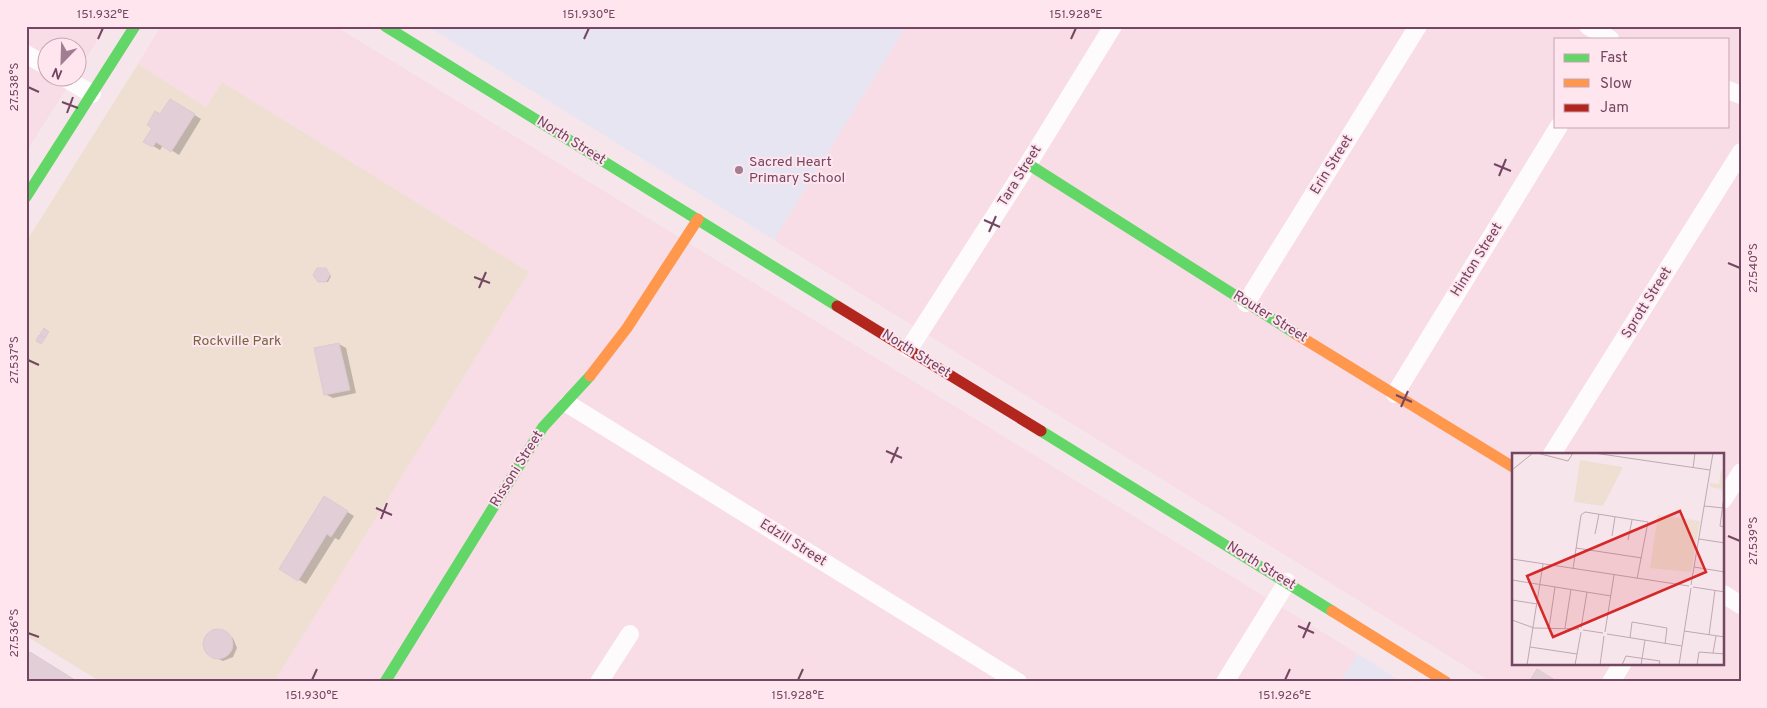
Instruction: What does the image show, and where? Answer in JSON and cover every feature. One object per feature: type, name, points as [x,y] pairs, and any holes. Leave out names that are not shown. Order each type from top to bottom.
[{"type":"street","points":[[26,198],[135,26]]},
{"type":"street","name":"North Street","points":[[385,26],[1446,682]]},
{"type":"street","name":"Tara Street","points":[[909,349],[1028,164],[1113,26]]},
{"type":"street","name":"Erin Street","points":[[1246,303],[1418,26]]},
{"type":"street","points":[[1588,26],[1608,38]]},
{"type":"street","points":[[26,54],[38,61]]},
{"type":"street","points":[[82,88],[92,94]]},
{"type":"street","name":"Hinton Street","points":[[1395,394],[1558,128]]},
{"type":"street","name":"Sprott Street","points":[[1553,453],[1741,152]]},
{"type":"street","name":"Router Street","points":[[1028,164],[1246,303],[1512,466]]},
{"type":"street","name":"Rissoni Street","points":[[385,682],[543,427],[568,404],[632,323],[698,219]]},
{"type":"street","name":"Edzill Street","points":[[568,404],[1018,682]]},
{"type":"street","points":[[1724,498],[1741,472]]},
{"type":"street","points":[[1225,682],[1287,582]]},
{"type":"street","points":[[1724,595],[1741,605]]},
{"type":"street","points":[[599,682],[630,634]]},
{"type":"street","points":[[1611,682],[1621,666]]},
{"type":"shaded area","points":[[26,26],[106,26],[88,55],[88,38],[38,38],[38,88],[67,88],[26,152]]},
{"type":"shaded area","points":[[161,26],[335,26],[1358,654],[1340,682],[274,682],[529,272],[222,82],[206,107],[138,64]]},
{"type":"shaded area","name":"Sacred Heart Primary School","points":[[427,26],[906,26],[774,240]]},
{"type":"shaded area","points":[[906,26],[1741,26],[1741,682],[1491,682],[774,240]]},
{"type":"shaded area","points":[[1358,654],[1402,682],[1340,682]]},
{"type":"green space","name":"Rockville Park","points":[[138,64],[206,107],[222,82],[529,272],[274,682],[101,682],[26,636],[26,242]]},
{"type":"building","points":[[170,99],[195,114],[171,152],[156,142],[153,147],[143,142],[152,128],[147,125],[155,111],[160,114]]},
{"type":"building","points":[[317,268],[326,268],[330,275],[326,282],[318,282],[313,275]]},
{"type":"building","points":[[44,328],[49,332],[45,338],[40,334]]},
{"type":"building","points":[[39,335],[45,338],[41,344],[36,341]]},
{"type":"building","points":[[339,343],[350,390],[324,395],[314,348]]},
{"type":"building","points":[[324,496],[348,511],[331,537],[327,534],[298,581],[279,569]]},
{"type":"building","points":[[218,629],[224,630],[232,638],[232,650],[224,658],[218,659],[212,658],[204,650],[203,644],[204,638],[212,630]]},
{"type":"building","points":[[30,652],[78,682],[26,682],[26,659]]},
{"type":"building","points":[[1537,669],[1558,682],[1529,682]]},
{"type":"traffic: fast","points":[[26,197],[135,26]]},
{"type":"traffic: fast","points":[[385,26],[837,306]]},
{"type":"traffic: fast","points":[[1028,164],[1296,334]]},
{"type":"traffic: fast","points":[[385,682],[543,427],[590,376]]},
{"type":"traffic: fast","points":[[1041,431],[1332,611]]},
{"type":"traffic: slow","points":[[590,376],[627,328],[698,219]]},
{"type":"traffic: slow","points":[[1296,334],[1512,466]]},
{"type":"traffic: slow","points":[[1332,611],[1446,682]]},
{"type":"traffic: jam","points":[[837,306],[1041,431]]},
{"type":"place","name":"Sacred Heart Primary School","points":[[739,170]]}]
